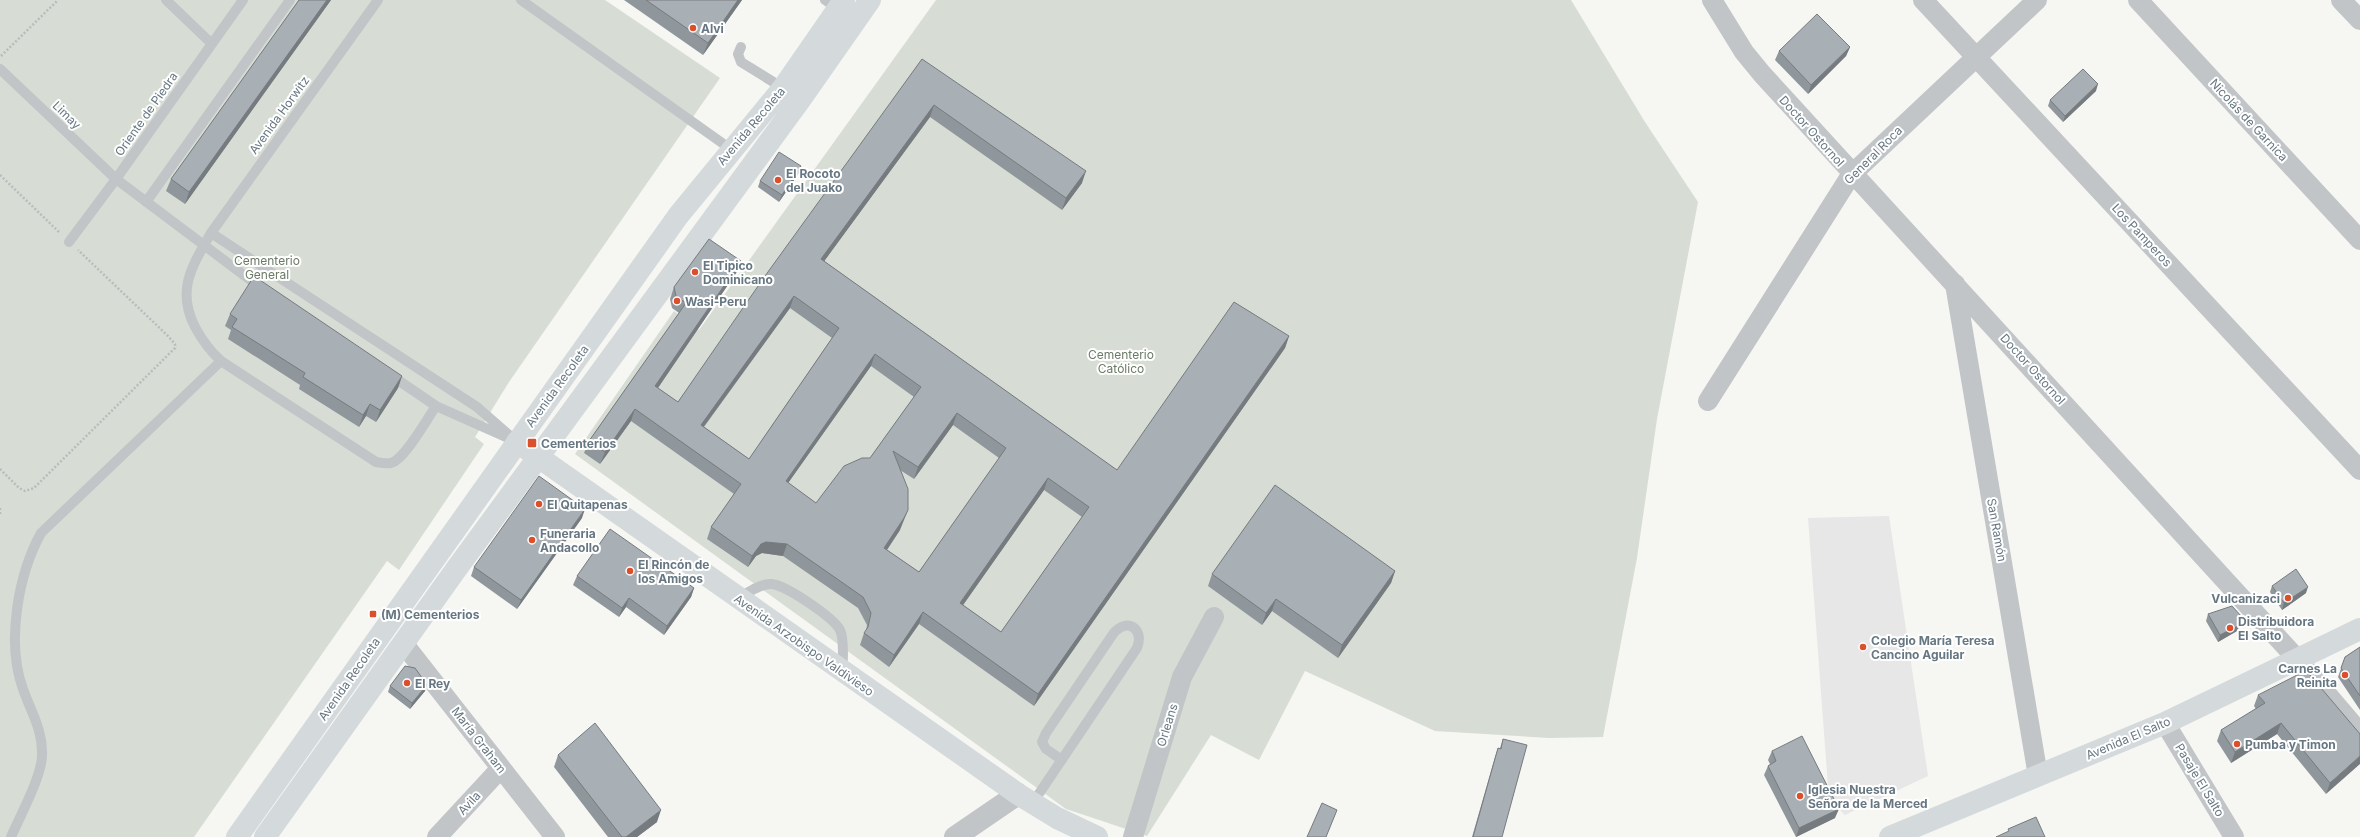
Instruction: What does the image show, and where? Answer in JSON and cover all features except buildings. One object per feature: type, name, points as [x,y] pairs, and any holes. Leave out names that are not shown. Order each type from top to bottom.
[{"type":"main road","name":"Avenida Recoleta","points":[[265,837],[403,643],[539,458],[870,0]]},
{"type":"main road","name":"Avenida Recoleta","points":[[237,837],[678,216],[783,88],[836,3]]},
{"type":"main road","name":"Avenida Arzobispo Valdivieso","points":[[517,442],[1025,799],[1097,837]]},
{"type":"main road","name":"Avenida El Salto","points":[[1890,837],[2165,723],[2360,629]]},
{"type":"street","name":"Doctor Ostornol","points":[[1712,0],[1744,52],[1757,69],[1851,175],[1955,284],[2298,660],[2360,732]]},
{"type":"street","name":"Los Pamperos","points":[[1923,0],[2360,470]]},
{"type":"street","name":"General Roca","points":[[1708,401],[1851,175],[2037,0]]},
{"type":"street","name":"Nicolás de Garnica","points":[[2138,0],[2360,240]]},
{"type":"street","points":[[2341,0],[2360,20]]},
{"type":"street","name":"San Ramón","points":[[1955,284],[2038,776]]},
{"type":"street","name":"Orleans","points":[[1133,837],[1182,677],[1214,617]]},
{"type":"street","name":"María Graham","points":[[403,643],[555,837]]},
{"type":"street","name":"Pasaje El Salto","points":[[2165,723],[2234,837]]},
{"type":"street","name":"Avila","points":[[437,837],[501,768]]},
{"type":"street","points":[[955,837],[1025,799]]},
{"type":"lane","points":[[166,0],[212,44]]},
{"type":"lane","name":"Oriente de Piedra","points":[[69,242],[116,179],[243,0]]},
{"type":"lane","points":[[146,202],[290,0]]},
{"type":"lane","name":"Avenida Horwitz","points":[[378,0],[211,233],[190,274],[186,301],[190,316],[199,334],[212,353],[221,361],[376,462],[384,464],[391,463],[401,456],[436,406]]},
{"type":"lane","points":[[521,0],[732,150]]},
{"type":"lane","points":[[741,47],[738,54],[741,62],[783,88]]},
{"type":"lane","name":"Limay","points":[[0,69],[116,179]]},
{"type":"lane","points":[[116,179],[272,296]]},
{"type":"lane","points":[[211,233],[477,407],[517,442]]},
{"type":"lane","points":[[11,837],[39,772],[42,757],[40,731],[23,688],[17,654],[16,635],[20,589],[33,549],[41,533],[221,361]]},
{"type":"lane","points":[[377,366],[436,406],[517,442]]},
{"type":"lane","points":[[737,598],[758,587],[770,584],[783,588],[834,622],[840,631],[843,672]]},
{"type":"lane","points":[[1025,799],[1062,760],[1137,648],[1140,641],[1139,633],[1133,627],[1125,625],[1118,628],[1113,634],[1046,733],[1042,742],[1046,748],[1062,760]]},
{"type":"path","points":[[0,57],[58,0]]},
{"type":"path","points":[[0,175],[176,344],[175,348],[34,488],[25,491],[19,488],[0,469]]},
{"type":"path","points":[[0,508],[0,514]]},
{"type":"shaded area","name":"Colegio María Teresa Cancino Aguilar","points":[[1889,516],[1928,776],[1845,815],[1829,799],[1808,518]]},
{"type":"green space","name":"Cementerio General","points":[[0,0],[605,0],[720,78],[509,382],[475,437],[484,444],[399,570],[387,561],[194,837],[0,837]]},
{"type":"green space","name":"Cementerio Católico","points":[[936,0],[1571,0],[1645,122],[1698,202],[1657,419],[1637,558],[1603,737],[1549,738],[1435,731],[1305,671],[1259,760],[1211,735],[1147,836],[1066,809],[575,454],[674,311],[699,330]]},
{"type":"place","name":"Alvi","points":[[693,28]]},
{"type":"place","name":"El Rocoto del Juako","points":[[778,180]]},
{"type":"place","name":"El Tipico Dominicano","points":[[695,272]]},
{"type":"place","name":"Wasi-Peru","points":[[677,301]]},
{"type":"place","name":"Cementerios","points":[[532,443]]},
{"type":"place","name":"El Quitapenas","points":[[539,504]]},
{"type":"place","name":"Funeraria Andacollo","points":[[532,540]]},
{"type":"place","name":"El Rincón de los Amigos","points":[[630,571]]},
{"type":"place","name":"Vulcanizaci","points":[[2288,598]]},
{"type":"place","name":"(M) Cementerios","points":[[373,614]]},
{"type":"place","name":"Distribuidora El Salto","points":[[2230,628]]},
{"type":"place","name":"Colegio María Teresa Cancino Aguilar","points":[[1863,647]]},
{"type":"place","name":"Carnes La Reinita","points":[[2345,675]]},
{"type":"place","name":"El Rey","points":[[407,683]]},
{"type":"place","name":"Pumba y Timon","points":[[2237,744]]},
{"type":"place","name":"Iglesia Nuestra Señora de la Merced","points":[[1800,796]]}]
